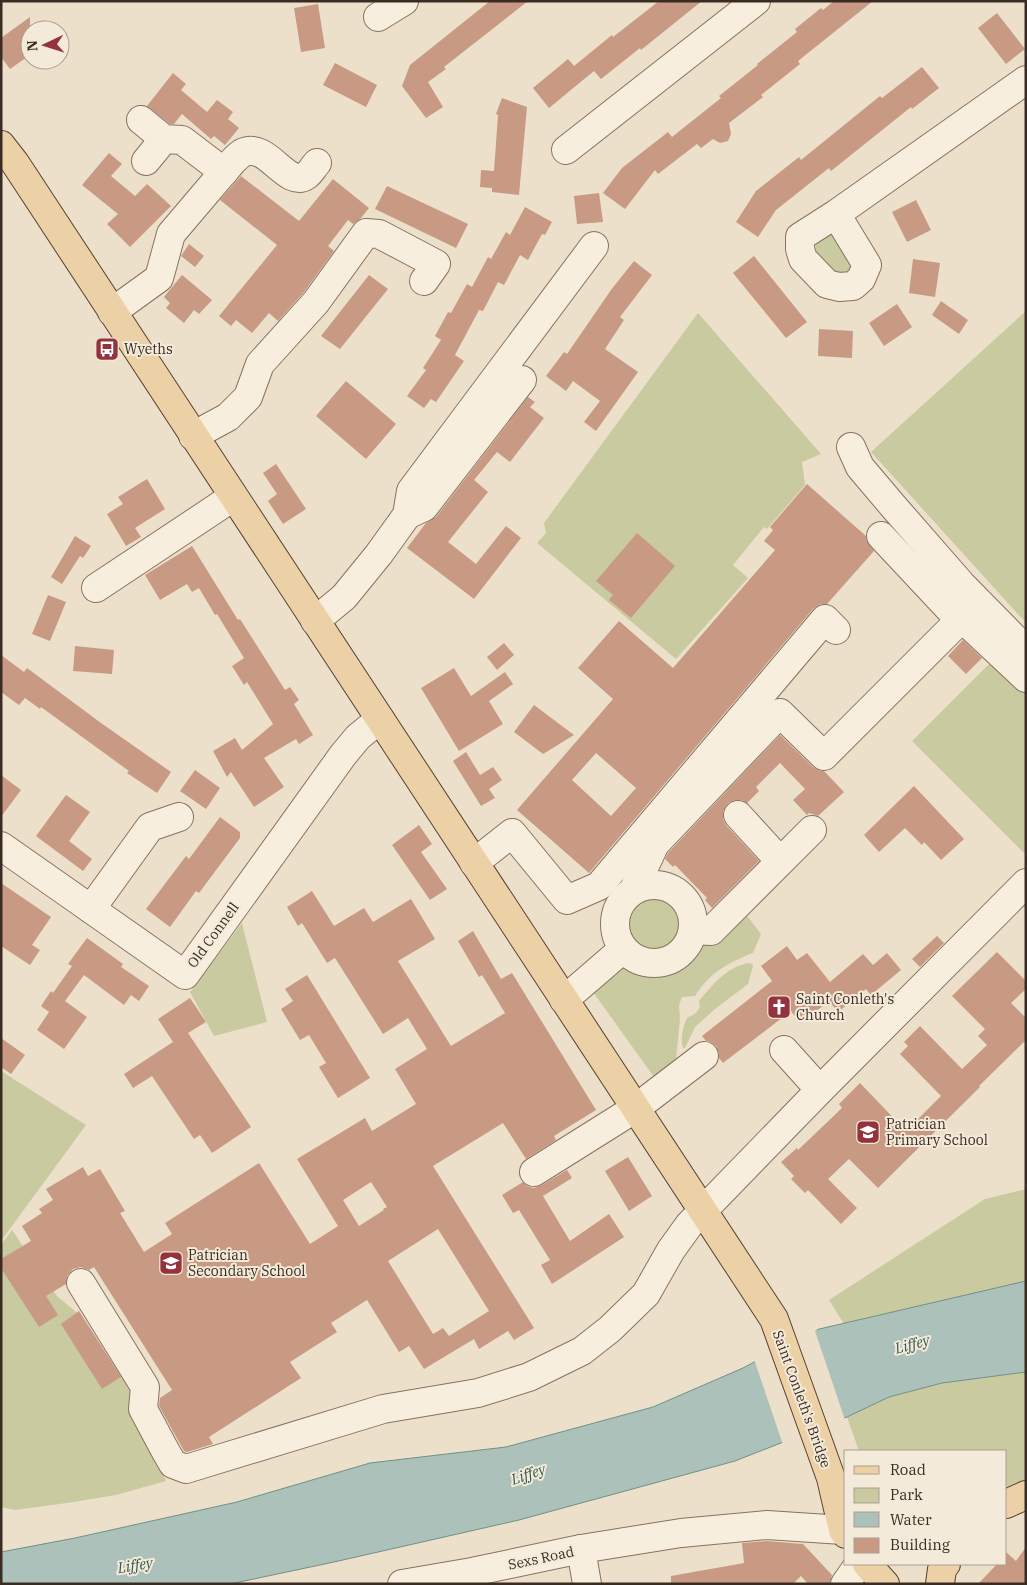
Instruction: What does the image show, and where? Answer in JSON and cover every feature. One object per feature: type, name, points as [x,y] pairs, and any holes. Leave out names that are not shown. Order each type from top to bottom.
[{"type":"main road","name":"Saint Conleth's Bridge","points":[[1,145],[774,1319],[831,1478],[844,1527]]},
{"type":"main road","points":[[1007,1504],[1026,1495]]},
{"type":"main road","points":[[869,1565],[884,1584]]},
{"type":"main road","points":[[940,1584],[942,1569],[945,1565]]},
{"type":"street","points":[[378,17],[404,1]]},
{"type":"street","points":[[566,150],[756,1]]},
{"type":"street","points":[[836,214],[1026,80]]},
{"type":"street","points":[[141,120],[164,139],[182,140],[224,172]]},
{"type":"street","points":[[146,161],[164,139]]},
{"type":"street","points":[[112,312],[159,278],[171,234],[242,153],[250,151],[260,152],[291,176],[298,178],[307,175],[317,162]]},
{"type":"street","points":[[193,436],[228,416],[248,397],[260,364],[316,302],[366,233],[379,234],[436,264],[424,280]]},
{"type":"street","points":[[315,621],[344,596],[379,554],[407,515],[411,491],[594,246]]},
{"type":"street","points":[[407,515],[424,507],[522,380]]},
{"type":"street","points":[[851,447],[860,467],[893,506],[962,585],[1026,650]]},
{"type":"street","points":[[96,588],[233,497]]},
{"type":"street","points":[[881,536],[955,615],[962,618],[1026,678]]},
{"type":"street","points":[[634,889],[646,885],[660,885],[671,888],[681,895],[692,912],[693,930],[691,938],[682,951],[666,962],[656,964],[634,958],[623,949],[616,935],[614,920],[619,905],[634,889],[655,844],[780,713],[824,756],[962,618]]},
{"type":"street","points":[[474,863],[512,834],[567,900],[599,886],[825,619],[836,630]]},
{"type":"street","name":"Old Connell","points":[[1,846],[185,975],[343,754],[380,719]]},
{"type":"street","points":[[738,815],[780,860]]},
{"type":"street","points":[[91,909],[150,827],[179,817]]},
{"type":"street","points":[[693,930],[711,931],[812,830]]},
{"type":"street","points":[[81,1283],[145,1387],[143,1409],[166,1452],[173,1464],[186,1469],[383,1409],[478,1393],[529,1376],[582,1352],[642,1299],[689,1225],[1026,883]]},
{"type":"street","points":[[564,1000],[623,949]]},
{"type":"street","points":[[784,1050],[820,1090]]},
{"type":"street","points":[[534,1172],[636,1108],[704,1056]]},
{"type":"street","name":"Sexs Road","points":[[402,1584],[473,1578],[580,1549],[681,1533],[767,1526],[844,1531]]},
{"type":"street","points":[[580,1549],[587,1584]]},
{"type":"street","points":[[845,1584],[858,1565]]},
{"type":"green space","points":[[835,230],[856,272],[839,279],[821,259],[816,247],[818,241],[824,235]]},
{"type":"green space","points":[[1026,311],[1026,623],[871,452]]},
{"type":"green space","points":[[698,313],[821,454],[802,462],[805,485],[767,529],[764,527],[733,565],[748,578],[676,659],[537,543],[546,533],[544,523]]},
{"type":"green space","points":[[993,660],[1026,693],[1026,851],[1024,853],[912,741]]},
{"type":"green space","points":[[644,893],[656,893],[667,898],[675,906],[680,917],[678,935],[667,948],[656,953],[644,953],[633,948],[625,940],[620,929],[620,917],[625,906],[633,898]]},
{"type":"green space","points":[[742,909],[761,934],[753,953],[713,974],[695,996],[682,997],[679,1005],[680,1019],[676,1059],[654,1077],[593,992],[627,962],[655,969],[676,967],[683,964]]},
{"type":"green space","points":[[242,923],[267,1022],[214,1036],[190,992]]},
{"type":"green space","points":[[748,963],[753,966],[748,984],[695,1027],[685,1048],[683,1048],[682,1036],[684,1025],[687,1018],[696,1013],[700,1007],[699,1001],[715,983],[733,968]]},
{"type":"green space","points":[[1,1071],[86,1125],[1,1241]]},
{"type":"green space","points":[[1026,1189],[1026,1281],[844,1324],[829,1300],[985,1199]]},
{"type":"green space","points":[[12,1230],[57,1296],[83,1318],[132,1393],[132,1410],[166,1481],[116,1495],[67,1503],[15,1510],[1,1507],[1,1245]]},
{"type":"green space","points":[[1026,1372],[1026,1481],[1007,1487],[1007,1450],[859,1450],[847,1417],[889,1397],[942,1383]]},
{"type":"water","name":"Liffey","points":[[1026,1281],[1026,1372],[942,1383],[889,1397],[847,1417],[735,1461],[519,1520],[230,1584],[1,1584],[1,1552],[75,1538],[237,1502],[370,1463],[506,1447],[653,1407],[743,1368],[815,1330]]},
{"type":"pier","points":[[820,1327],[815,1331],[845,1420],[783,1445],[754,1359],[814,1328]]},
{"type":"building","points":[[490,1],[528,1],[444,67],[446,69],[428,82],[443,107],[426,118],[402,86],[410,65]]},
{"type":"building","points":[[659,1],[702,1],[601,79],[594,71],[549,108],[533,88],[568,59],[574,66],[612,35],[613,37]]},
{"type":"building","points":[[834,1],[873,1],[798,61],[800,64],[761,95],[763,97],[729,123],[731,134],[728,141],[720,143],[713,139],[701,148],[697,144],[658,174],[655,170],[625,209],[603,193],[622,168],[668,132],[672,137],[721,98],[719,96],[797,32],[795,29],[821,8],[823,10]]},
{"type":"building","points":[[318,4],[325,48],[301,52],[294,8]]},
{"type":"building","points":[[997,13],[1025,49],[1006,64],[978,28]]},
{"type":"building","points":[[20,24],[20,62],[10,69],[1,57],[1,38]]},
{"type":"building","points":[[335,63],[377,85],[366,107],[323,85]]},
{"type":"building","points":[[922,67],[939,88],[912,109],[911,107],[831,171],[829,168],[776,210],[758,237],[736,222],[756,191],[799,157],[801,160],[880,96],[882,98]]},
{"type":"building","points":[[173,73],[186,84],[181,90],[207,112],[217,100],[233,112],[228,119],[239,128],[225,145],[214,136],[211,139],[182,114],[174,124],[170,124],[147,106]]},
{"type":"building","points":[[502,98],[527,107],[519,195],[492,192],[492,188],[480,187],[481,170],[494,171],[498,115],[496,114]]},
{"type":"building","points":[[109,153],[122,164],[111,176],[135,196],[147,184],[171,206],[130,247],[107,224],[118,214],[82,185]]},
{"type":"building","points":[[241,176],[299,221],[333,179],[369,208],[353,224],[348,220],[328,246],[334,251],[304,292],[278,321],[269,313],[252,333],[236,320],[231,326],[219,316],[277,245],[220,200]]},
{"type":"building","points":[[387,186],[468,224],[456,248],[375,209]]},
{"type":"building","points":[[599,193],[603,222],[577,224],[574,196]]},
{"type":"building","points":[[916,200],[931,230],[907,242],[892,212]]},
{"type":"building","points":[[525,207],[552,222],[545,235],[542,234],[528,260],[520,255],[504,285],[498,282],[483,311],[479,310],[455,355],[464,361],[436,402],[431,399],[424,408],[407,396],[426,370],[423,368],[441,340],[435,336],[448,312],[451,313],[467,284],[472,287],[488,257],[491,259],[506,232],[510,235]]},
{"type":"building","points":[[189,244],[204,256],[195,267],[181,256]]},
{"type":"building","points":[[754,256],[807,322],[786,338],[733,273]]},
{"type":"building","points":[[913,259],[940,263],[935,297],[909,293]]},
{"type":"building","points":[[634,261],[652,275],[620,317],[624,320],[605,349],[638,372],[596,431],[584,422],[600,401],[573,381],[566,391],[546,376],[564,352],[567,354],[611,290]]},
{"type":"building","points":[[182,275],[212,300],[199,314],[194,310],[184,323],[166,308],[170,303],[164,297]]},
{"type":"building","points":[[369,275],[388,289],[340,349],[321,336]]},
{"type":"building","points":[[941,301],[968,320],[959,334],[932,315]]},
{"type":"building","points":[[897,304],[912,327],[884,346],[869,323]]},
{"type":"building","points":[[819,329],[853,331],[852,358],[818,356]]},
{"type":"building","points":[[346,381],[396,424],[366,459],[316,416]]},
{"type":"building","points":[[528,397],[535,402],[530,407],[544,418],[510,462],[497,452],[474,480],[488,492],[448,542],[476,564],[506,526],[521,538],[474,599],[407,548],[426,523],[436,517]]},
{"type":"building","points":[[276,464],[306,509],[283,524],[268,501],[277,494],[263,473]]},
{"type":"building","points":[[147,479],[165,509],[135,528],[141,537],[126,546],[107,514],[123,504],[118,497]]},
{"type":"building","points":[[807,484],[866,536],[866,540],[874,551],[827,604],[820,604],[813,609],[589,873],[517,810],[613,699],[578,668],[619,621],[673,668],[775,550],[764,541],[773,530],[770,527]],"holes":[[[596,753],[636,788],[611,816],[572,780]]]},
{"type":"building","points":[[637,533],[675,566],[631,618],[609,600],[613,595],[596,581]]},
{"type":"building","points":[[75,536],[91,546],[83,558],[80,556],[62,584],[51,577]]},
{"type":"building","points":[[192,546],[238,620],[240,619],[285,690],[290,687],[299,700],[294,704],[313,735],[299,744],[296,739],[264,758],[284,787],[254,807],[231,772],[227,777],[213,751],[235,738],[242,750],[273,724],[247,682],[244,685],[232,666],[244,658],[199,588],[192,592],[187,584],[160,600],[145,575]]},
{"type":"building","points":[[48,595],[66,602],[50,641],[32,634]]},
{"type":"building","points":[[963,640],[982,658],[966,674],[948,656]]},
{"type":"building","points":[[504,643],[514,655],[497,670],[487,657]]},
{"type":"building","points":[[75,646],[114,650],[112,674],[73,671]]},
{"type":"building","points":[[1,655],[24,672],[27,668],[171,772],[157,793],[127,773],[129,771],[41,707],[40,709],[25,698],[19,705],[1,692]]},
{"type":"building","points":[[454,668],[471,696],[505,672],[513,684],[489,701],[503,724],[459,751],[421,688]]},
{"type":"building","points":[[534,705],[574,735],[543,754],[514,732]]},
{"type":"building","points":[[780,735],[813,767],[824,771],[844,792],[818,816],[809,813],[807,815],[793,800],[805,789],[780,763],[756,787],[759,791],[747,803],[742,800],[735,800],[728,803],[723,811],[723,819],[726,825],[759,861],[712,908],[705,900],[707,898],[675,865],[673,867],[665,859],[668,853]]},
{"type":"building","points":[[466,752],[480,775],[493,767],[502,780],[489,789],[495,798],[481,806],[453,761]]},
{"type":"building","points":[[195,770],[220,788],[206,809],[180,791]]},
{"type":"building","points":[[1,775],[21,790],[1,817]]},
{"type":"building","points":[[914,786],[964,839],[941,860],[924,842],[922,845],[905,828],[879,852],[864,835]]},
{"type":"building","points":[[66,795],[90,812],[69,841],[92,859],[83,871],[36,836]]},
{"type":"building","points":[[220,817],[240,832],[240,838],[199,893],[196,891],[170,927],[146,909],[186,856],[189,859]]},
{"type":"building","points":[[419,825],[432,844],[421,852],[447,889],[430,900],[392,845]]},
{"type":"building","points":[[1,883],[51,917],[32,945],[40,950],[30,965],[1,946]]},
{"type":"building","points":[[312,891],[334,926],[364,908],[373,922],[411,899],[435,939],[398,961],[451,1046],[505,1013],[482,975],[479,977],[458,941],[473,931],[501,979],[512,973],[596,1110],[554,1136],[556,1140],[526,1159],[503,1123],[433,1166],[534,1328],[514,1340],[508,1331],[479,1349],[474,1339],[424,1369],[409,1346],[399,1352],[367,1300],[331,1323],[337,1332],[290,1362],[301,1378],[209,1437],[213,1444],[187,1452],[184,1451],[159,1406],[160,1398],[172,1390],[94,1267],[89,1270],[81,1267],[73,1269],[67,1276],[66,1284],[46,1296],[58,1315],[39,1327],[1,1268],[1,1259],[31,1241],[22,1226],[42,1213],[39,1209],[53,1200],[46,1189],[83,1167],[88,1176],[100,1169],[125,1211],[120,1213],[144,1252],[172,1234],[165,1223],[259,1163],[310,1244],[338,1226],[297,1159],[365,1118],[372,1131],[416,1104],[395,1069],[427,1049],[408,1018],[383,1034],[335,958],[327,963],[302,923],[298,926],[287,907]],"holes":[[[371,1182],[387,1207],[359,1226],[343,1200]],[[438,1229],[489,1311],[449,1336],[443,1328],[433,1334],[388,1261]]]},
{"type":"building","points":[[937,936],[944,943],[920,967],[912,959]]},
{"type":"building","points":[[87,938],[123,964],[121,967],[149,986],[139,1001],[131,995],[124,1005],[84,975],[65,1001],[87,1017],[64,1049],[37,1030],[49,1012],[41,1006],[51,991],[53,993],[72,966],[68,964]]},
{"type":"building","name":"Saint Conleth's Church","points":[[787,946],[797,960],[807,953],[830,982],[863,954],[873,965],[887,953],[901,970],[871,995],[866,989],[838,1012],[829,1001],[805,1020],[801,1016],[797,1019],[791,1011],[723,1063],[719,1058],[716,1046],[706,1041],[702,1036],[772,981],[761,966]]},
{"type":"building","points":[[997,952],[1026,981],[1026,989],[1011,1003],[1026,1018],[1026,1040],[878,1188],[849,1159],[828,1179],[857,1208],[841,1224],[808,1190],[805,1193],[791,1179],[794,1176],[781,1162],[797,1148],[798,1150],[842,1108],[839,1104],[860,1083],[906,1131],[941,1096],[900,1054],[908,1046],[904,1042],[920,1026],[962,1069],[987,1045],[978,1036],[985,1029],[952,996]]},
{"type":"building","points":[[307,975],[370,1078],[338,1098],[319,1067],[326,1063],[309,1035],[300,1040],[281,1009],[293,1001],[285,989]]},
{"type":"building","points":[[190,998],[206,1022],[188,1033],[251,1127],[212,1153],[200,1135],[194,1139],[152,1076],[133,1088],[124,1074],[173,1042],[158,1019]]},
{"type":"building","points":[[1,1038],[25,1055],[11,1074],[1,1067]]},
{"type":"building","points":[[628,1157],[652,1196],[629,1211],[605,1171]]},
{"type":"building","points":[[567,1170],[572,1178],[543,1196],[570,1241],[609,1214],[624,1237],[552,1284],[541,1265],[550,1260],[519,1210],[513,1213],[502,1195],[523,1182],[527,1186],[534,1188],[542,1185]]},
{"type":"building","points":[[79,1311],[121,1377],[102,1389],[61,1324]]},
{"type":"building","points":[[767,1541],[803,1544],[832,1575],[830,1584],[808,1584],[801,1576],[793,1584],[671,1584],[671,1576],[744,1563],[742,1543]]},
{"type":"building","points":[[1026,1547],[1026,1584],[978,1584],[996,1565],[1007,1565],[1007,1553],[1016,1561]]},
{"type":"place","name":"Wyeths","points":[[107,349]]},
{"type":"place","name":"Saint Conleth's Church","points":[[779,1007]]},
{"type":"place","name":"Patrician Primary School","points":[[868,1132]]},
{"type":"place","name":"Patrician Secondary School","points":[[171,1263]]}]
